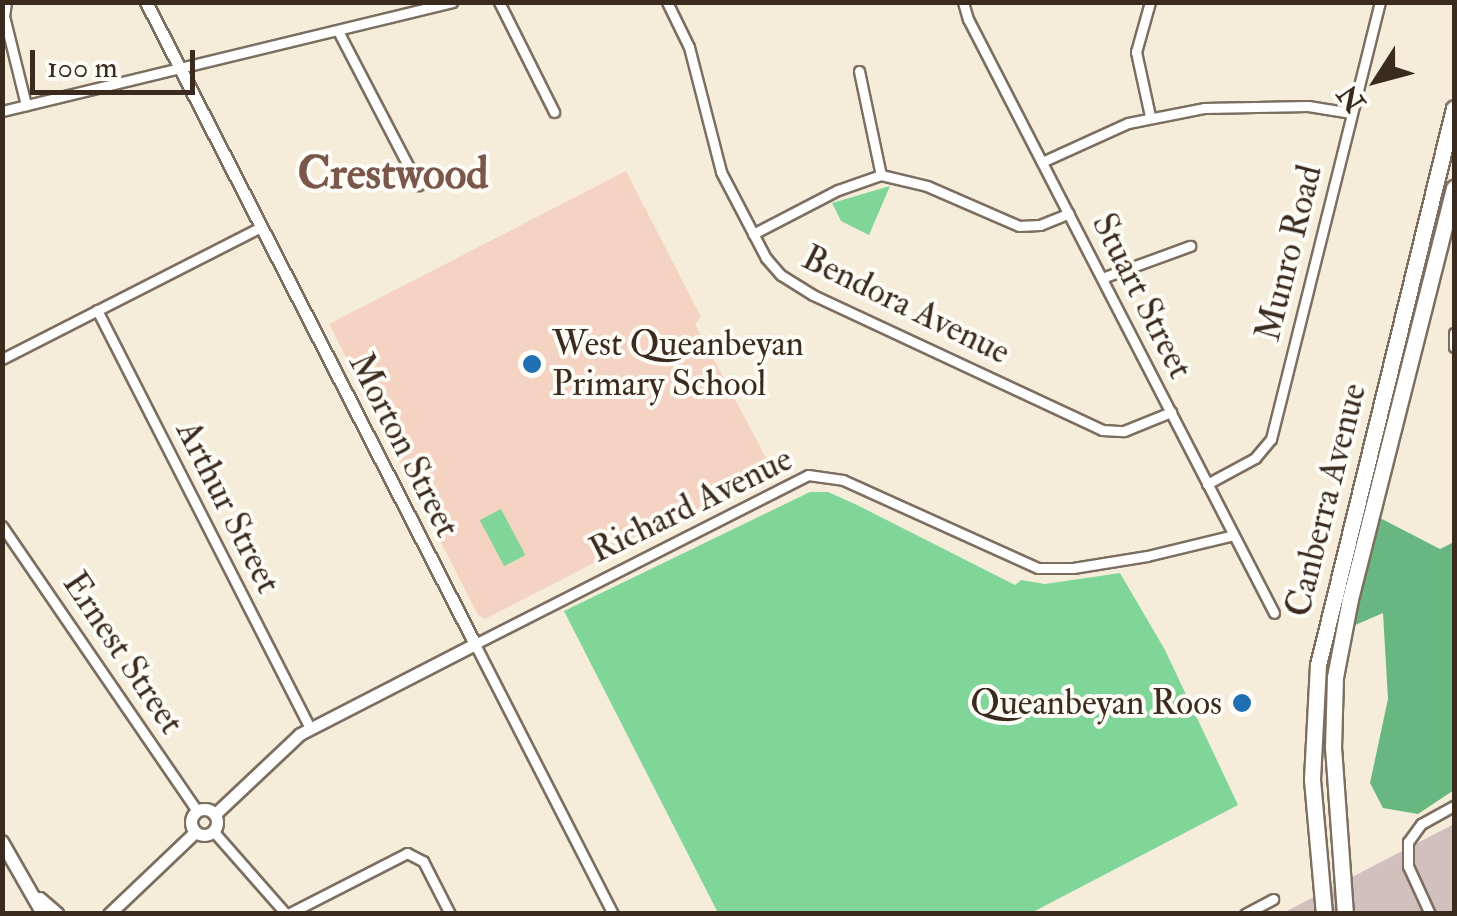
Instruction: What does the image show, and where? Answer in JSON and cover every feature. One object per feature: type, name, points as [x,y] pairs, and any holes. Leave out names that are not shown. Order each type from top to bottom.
[{"type":"highway","name":"Canberra Avenue","points":[[1324,914],[1312,780],[1318,666],[1454,108]]},
{"type":"highway","name":"Canberra Avenue","points":[[1345,914],[1333,748],[1335,677],[1350,599],[1454,188]]},
{"type":"main road","points":[[2,842],[38,897],[57,914]]},
{"type":"main road","points":[[38,897],[43,914]]},
{"type":"street","points":[[6,2],[3,15],[26,105]]},
{"type":"street","name":"Morton Street","points":[[146,2],[613,914]]},
{"type":"street","points":[[2,110],[452,2]]},
{"type":"street","points":[[499,2],[554,112]]},
{"type":"street","name":"Bendora Avenue","points":[[667,2],[689,47],[721,172],[771,265],[796,286],[1102,430],[1124,431],[1170,412]]},
{"type":"street","name":"Stuart Street","points":[[964,2],[1274,613]]},
{"type":"street","points":[[1150,2],[1136,52],[1150,116]]},
{"type":"street","name":"Munro Road","points":[[1208,484],[1255,458],[1270,440],[1380,2]]},
{"type":"street","points":[[338,31],[418,185]]},
{"type":"street","points":[[859,71],[881,175]]},
{"type":"street","points":[[1042,162],[1150,116],[1236,106],[1308,106],[1351,114]]},
{"type":"street","points":[[754,234],[838,190],[881,175],[927,186],[1019,226],[1040,225],[1069,213]]},
{"type":"street","points":[[2,359],[261,227]]},
{"type":"street","points":[[1102,278],[1190,246]]},
{"type":"street","name":"Arthur Street","points":[[97,310],[310,728]]},
{"type":"street","points":[[1454,333],[1454,347]]},
{"type":"street","name":"Richard Avenue","points":[[215,814],[310,728],[808,475],[833,476],[853,484],[1038,568],[1073,568],[1146,556],[1234,535]]},
{"type":"street","name":"Ernest Street","points":[[2,526],[197,811]]},
{"type":"street","points":[[1430,914],[1408,866],[1408,842],[1421,824],[1454,806]]},
{"type":"street","points":[[197,811],[215,814],[218,821],[214,832],[206,836],[194,832],[191,818],[197,811]]},
{"type":"street","points":[[110,914],[194,832]]},
{"type":"street","points":[[214,832],[287,914],[407,854],[423,861],[450,914]]},
{"type":"street","points":[[1245,914],[1273,899]]},
{"type":"shaded area","name":"West Queanbeyan Primary School","points":[[626,171],[701,317],[695,324],[773,471],[485,619],[478,615],[329,324]]},
{"type":"shaded area","points":[[1454,824],[1454,913],[1283,913]]},
{"type":"green space","points":[[890,186],[869,235],[841,221],[832,203]]},
{"type":"green space","points":[[810,492],[828,492],[857,505],[1015,585],[1021,580],[1045,584],[1120,573],[1165,650],[1238,805],[1031,913],[718,913],[564,611]]},
{"type":"green space","points":[[501,509],[525,555],[504,566],[480,520]]},
{"type":"green space","points":[[1378,517],[1440,549],[1454,542],[1454,790],[1418,814],[1383,808],[1370,783],[1388,699],[1383,613],[1353,626]]},
{"type":"place","name":"West Queanbeyan Primary School","points":[[532,364]]},
{"type":"place","name":"Queanbeyan Roos","points":[[1242,703]]},
{"type":"district","name":"Crestwood","points":[[393,175]]}]
